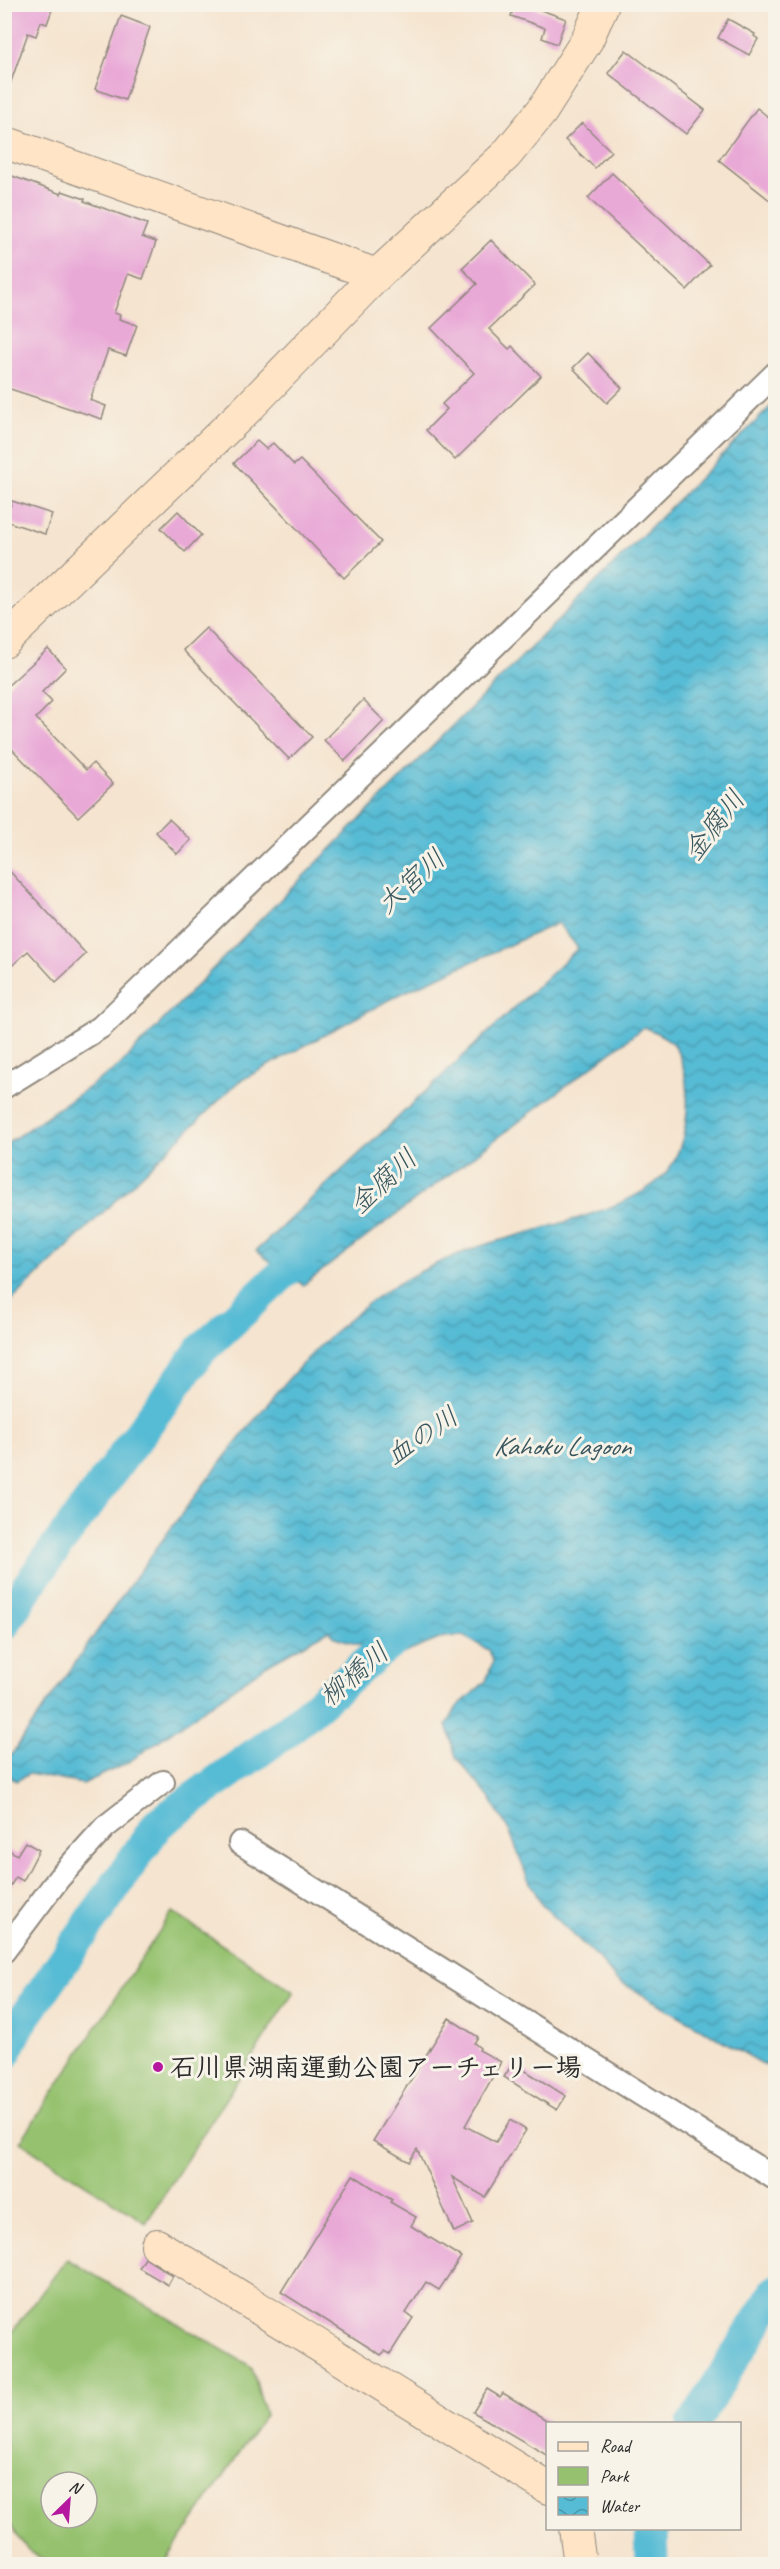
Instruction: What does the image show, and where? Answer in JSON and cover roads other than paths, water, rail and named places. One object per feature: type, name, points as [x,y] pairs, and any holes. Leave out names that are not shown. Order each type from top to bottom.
[{"type":"street","points":[[4,642],[248,408],[377,275],[506,155],[542,111],[587,40],[603,4]]},
{"type":"street","points":[[4,142],[377,275]]},
{"type":"street","points":[[4,1087],[101,1028],[776,373]]},
{"type":"street","points":[[4,1952],[58,1878],[105,1827],[163,1782]]},
{"type":"street","points":[[240,1843],[776,2179]]},
{"type":"street","points":[[157,2245],[546,2487]]},
{"type":"street","points":[[575,2530],[580,2565]]},
{"type":"water","name":"Kahoku Lagoon","points":[[775,402],[775,2071],[615,1979],[601,1961],[542,1905],[527,1877],[510,1832],[491,1800],[456,1757],[447,1725],[457,1707],[486,1681],[493,1661],[489,1650],[463,1636],[444,1637],[395,1657],[335,1637],[328,1631],[267,1665],[127,1763],[83,1784],[29,1774],[16,1781],[4,1774],[5,1764],[165,1536],[257,1416],[337,1329],[383,1293],[430,1266],[481,1246],[603,1210],[647,1189],[663,1176],[680,1148],[687,1111],[687,1092],[685,1073],[672,1043],[644,1027],[303,1285],[256,1251],[578,948],[558,923],[396,996],[238,1082],[5,1307],[5,1145],[119,1066],[256,924]]},
{"type":"waterway","name":"金腐川","points":[[4,1624],[30,1583],[201,1350],[317,1242]]},
{"type":"waterway","name":"柳橋川","points":[[4,2055],[20,2024],[158,1824],[287,1731],[379,1652],[416,1624]]},
{"type":"waterway","points":[[694,2422],[776,2291]]},
{"type":"waterway","points":[[651,2530],[652,2564]]},
{"type":"place","name":"石川県湖南運動公園アーチェリー場","points":[[158,2067]]},
{"type":"water label","name":"大宮川","points":[[411,881]]},
{"type":"water label","name":"血の川","points":[[422,1436]]}]
